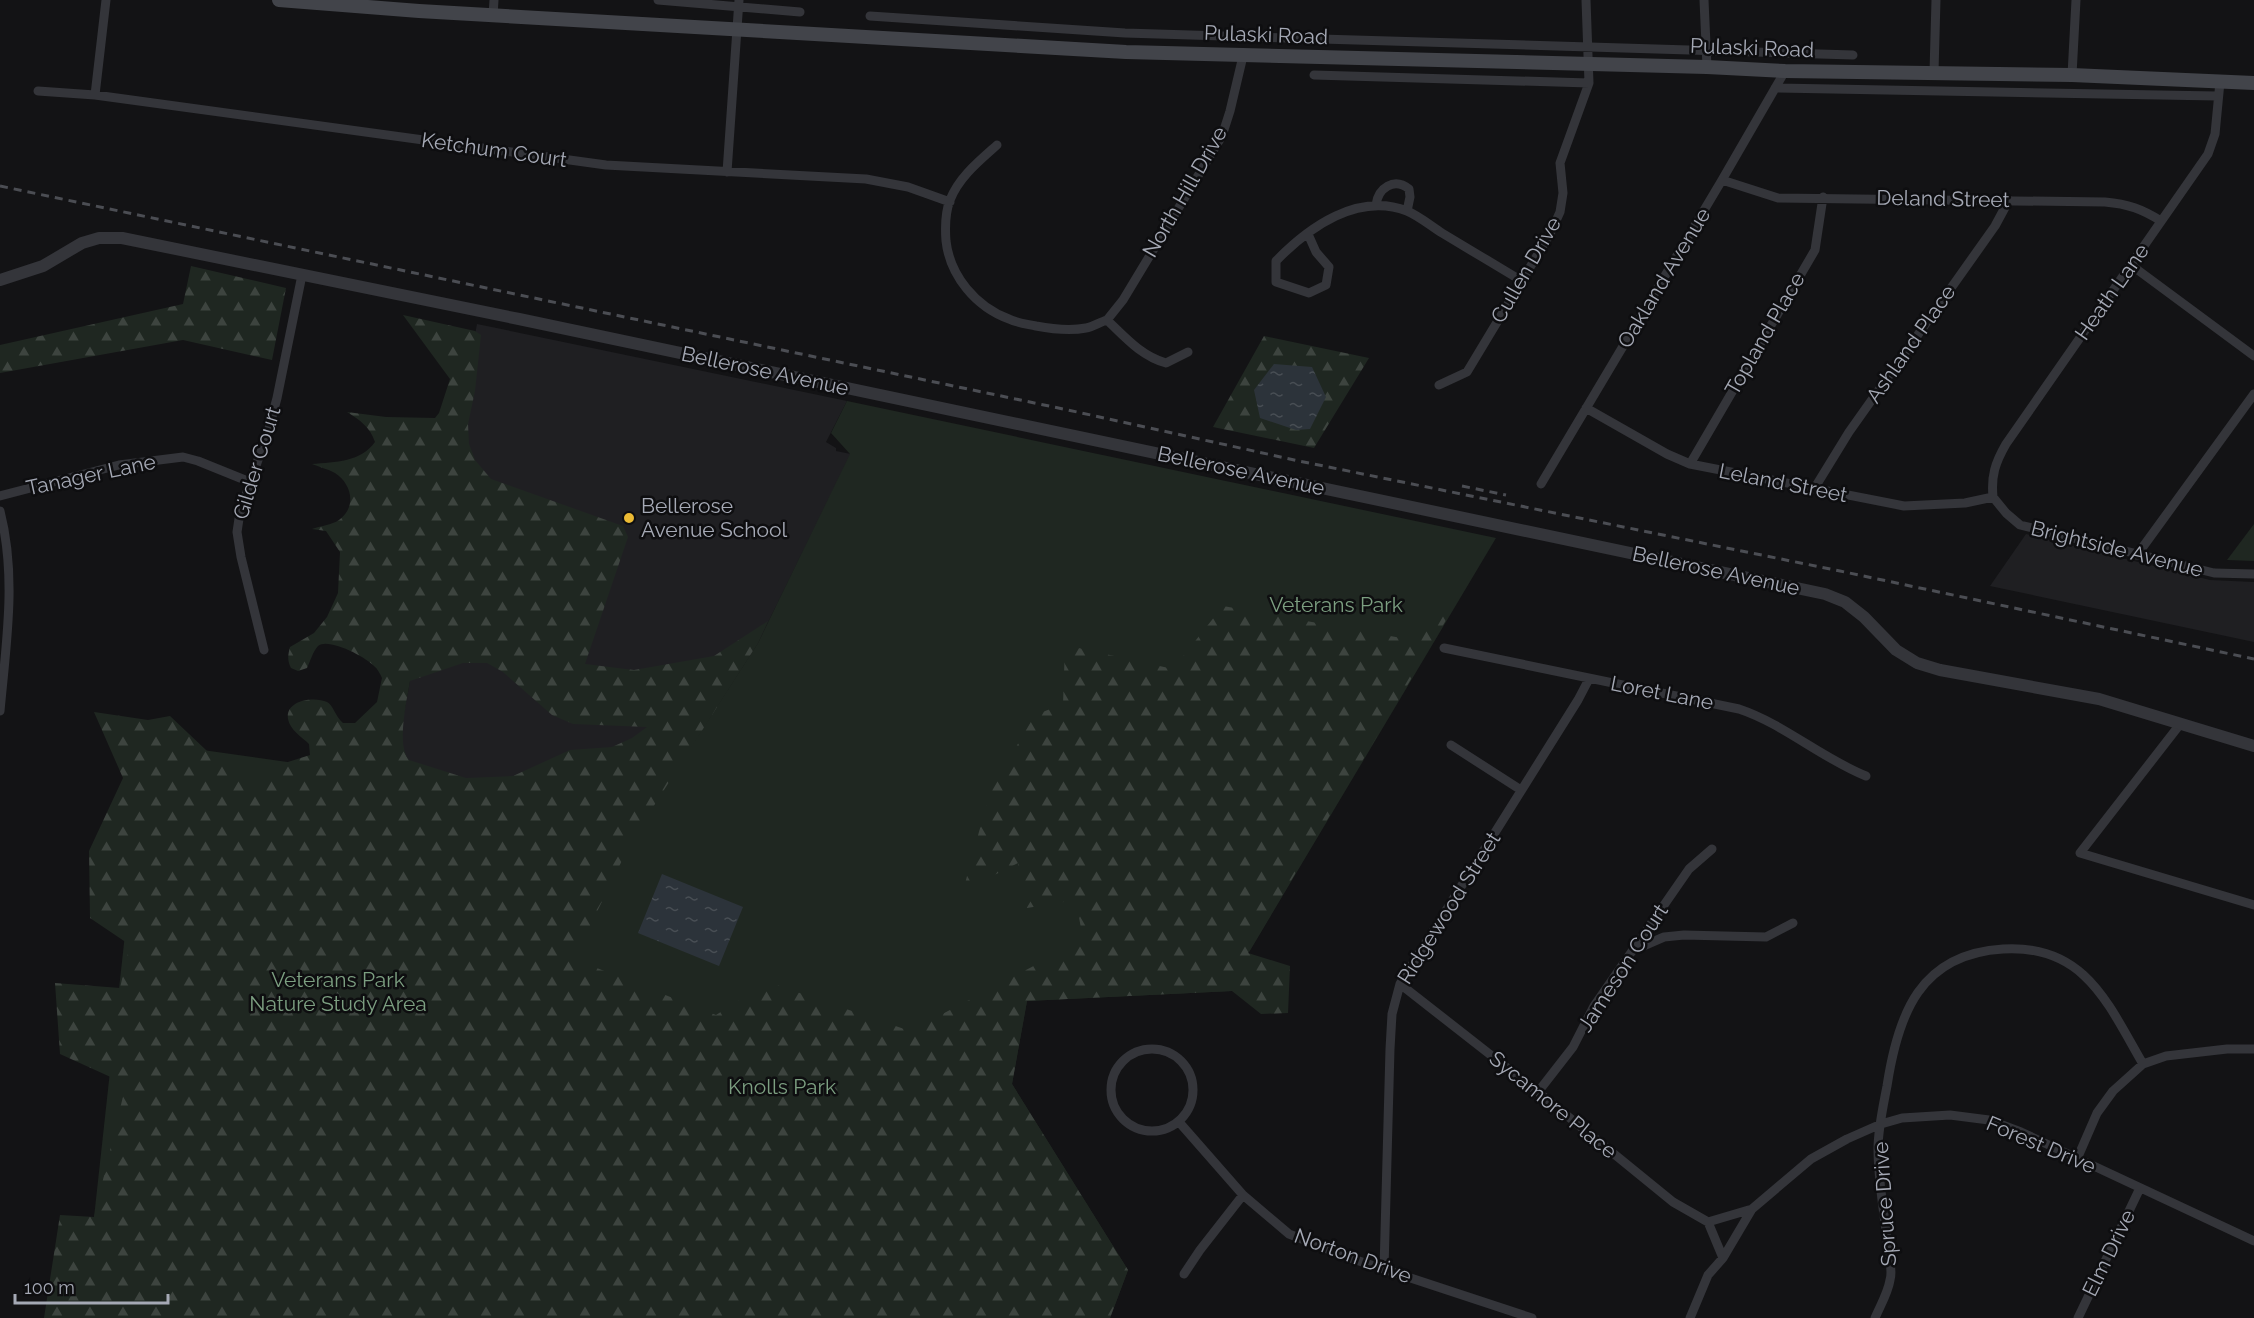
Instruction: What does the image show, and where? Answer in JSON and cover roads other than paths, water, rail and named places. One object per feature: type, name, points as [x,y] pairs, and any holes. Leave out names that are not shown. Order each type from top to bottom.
[{"type":"main road","name":"Pulaski Road","points":[[279,0],[493,16],[1126,52],[1785,71],[2072,75],[2254,83]]},
{"type":"street","points":[[95,95],[106,0]]},
{"type":"street","points":[[493,16],[494,0]]},
{"type":"street","points":[[658,0],[739,3],[800,12]]},
{"type":"street","name":"Cullen Drive","points":[[1439,385],[1467,372],[1550,234],[1560,212],[1563,193],[1560,163],[1589,82],[1586,0]]},
{"type":"street","points":[[1704,0],[1707,67]]},
{"type":"street","points":[[1934,72],[1936,0]]},
{"type":"street","points":[[2072,75],[2076,0]]},
{"type":"street","points":[[727,172],[739,3]]},
{"type":"street","points":[[870,16],[1125,33],[1853,55]]},
{"type":"street","points":[[927,41],[928,20]]},
{"type":"street","points":[[1125,33],[1126,52]]},
{"type":"street","name":"North Hill Drive","points":[[1107,320],[1123,300],[1221,136],[1230,111],[1243,56]]},
{"type":"street","name":"Oakland Avenue","points":[[1541,484],[1785,71]]},
{"type":"street","points":[[1314,75],[1589,82]]},
{"type":"street","name":"Heath Lane","points":[[1992,497],[1995,464],[2006,444],[2208,154],[2215,134],[2220,82]]},
{"type":"street","points":[[1775,88],[2217,96]]},
{"type":"street","name":"Ketchum Court","points":[[38,91],[95,95],[606,165],[866,179],[908,187],[950,202]]},
{"type":"street","points":[[997,145],[974,165],[956,188],[950,202],[946,235],[947,251],[952,265],[971,295],[1009,320],[1062,330],[1087,328],[1107,320],[1136,348],[1152,359],[1166,363],[1188,352]]},
{"type":"street","name":"Deland Street","points":[[1722,180],[1778,198],[2009,200],[2128,204],[2143,209],[2161,221]]},
{"type":"street","points":[[1376,205],[1379,193],[1384,188],[1395,183],[1402,184],[1410,192],[1407,211]]},
{"type":"street","name":"Topland Place","points":[[1690,464],[1815,250],[1823,198]]},
{"type":"street","name":"Ashland Place","points":[[1814,489],[1849,432],[1995,226],[2009,200]]},
{"type":"street","points":[[1308,234],[1316,252],[1329,267],[1326,285],[1309,293],[1276,282],[1276,261],[1290,247],[1327,220],[1335,216],[1352,209],[1376,205],[1407,211],[1522,281]]},
{"type":"street","name":"Bellerose Avenue","points":[[0,280],[43,266],[82,243],[99,238],[122,238],[302,275],[1825,594],[1845,602],[1864,617],[1896,650],[1917,663],[1940,670],[2099,699],[2254,746]]},
{"type":"street","points":[[2131,265],[2254,356]]},
{"type":"street","name":"Gilder Court","points":[[264,650],[237,532],[240,512],[277,398],[302,275]]},
{"type":"street","points":[[2137,555],[2254,394]]},
{"type":"street","name":"Leland Street","points":[[1586,408],[1667,454],[1690,464],[1904,506],[1965,502],[1992,497]]},
{"type":"street","name":"Tanager Lane","points":[[0,496],[119,465],[183,457],[250,482]]},
{"type":"street","name":"Brightside Avenue","points":[[1992,497],[2020,525],[2214,573],[2254,574]]},
{"type":"street","points":[[0,511],[6,534],[10,597],[0,711]]},
{"type":"street","name":"Loret Lane","points":[[1444,648],[1739,709],[1758,715],[1839,765],[1866,776]]},
{"type":"street","name":"Ridgewood Street","points":[[1384,1269],[1392,1014],[1400,984],[1589,679]]},
{"type":"street","points":[[2181,723],[2080,853],[2254,905]]},
{"type":"street","points":[[1451,745],[1521,790]]},
{"type":"street","name":"Jameson Court","points":[[1538,1092],[1573,1047],[1594,1006],[1689,869],[1712,849]]},
{"type":"street","points":[[1634,950],[1664,937],[1684,935],[1766,937],[1793,923]]},
{"type":"street","name":"Spruce Drive","points":[[1875,1318],[1891,1279],[1878,1149],[1890,1065],[1899,1029],[1912,999],[1928,978],[1947,964],[1971,954],[2018,948],[2056,957],[2093,982],[2143,1064]]},
{"type":"street","name":"Sycamore Place","points":[[1400,984],[1673,1202],[1708,1222]]},
{"type":"street","points":[[1148,1049],[1161,1050],[1173,1055],[1183,1063],[1190,1074],[1193,1087],[1188,1112],[1179,1122],[1167,1129],[1153,1132],[1139,1129],[1126,1122],[1117,1112],[1111,1098],[1111,1084],[1116,1070],[1125,1059],[1136,1052],[1148,1049]]},
{"type":"street","points":[[2077,1159],[2097,1113],[2113,1091],[2143,1064],[2166,1056],[2228,1049],[2254,1049]]},
{"type":"street","name":"Forest Drive","points":[[1690,1318],[1708,1275],[1723,1258],[1752,1209],[1811,1158],[1881,1124],[1902,1118],[1950,1114],[1989,1120],[2021,1132],[2254,1241]]},
{"type":"street","name":"Norton Drive","points":[[1179,1122],[1243,1195],[1290,1234],[1322,1248],[1532,1318]]},
{"type":"street","name":"Elm Drive","points":[[2078,1318],[2140,1188]]},
{"type":"street","points":[[1184,1274],[1243,1195]]},
{"type":"street","points":[[1723,1258],[1708,1222],[1752,1209]]},
{"type":"water","points":[[1274,364],[1312,367],[1326,397],[1310,429],[1296,430],[1260,418],[1254,390]]},
{"type":"water","points":[[662,874],[743,907],[719,966],[638,933]]},
{"type":"railway","points":[[0,186],[1068,410],[1299,461],[1840,571],[2254,659]]},
{"type":"railway","points":[[1462,486],[1506,495]]},
{"type":"place","name":"Bellerose Avenue School","points":[[629,518]]},
{"type":"park label","name":"Veterans Park","points":[[1336,605]]},
{"type":"park label","name":"Veterans Park Nature Study Area","points":[[338,992]]},
{"type":"park label","name":"Knolls Park","points":[[782,1087]]}]
